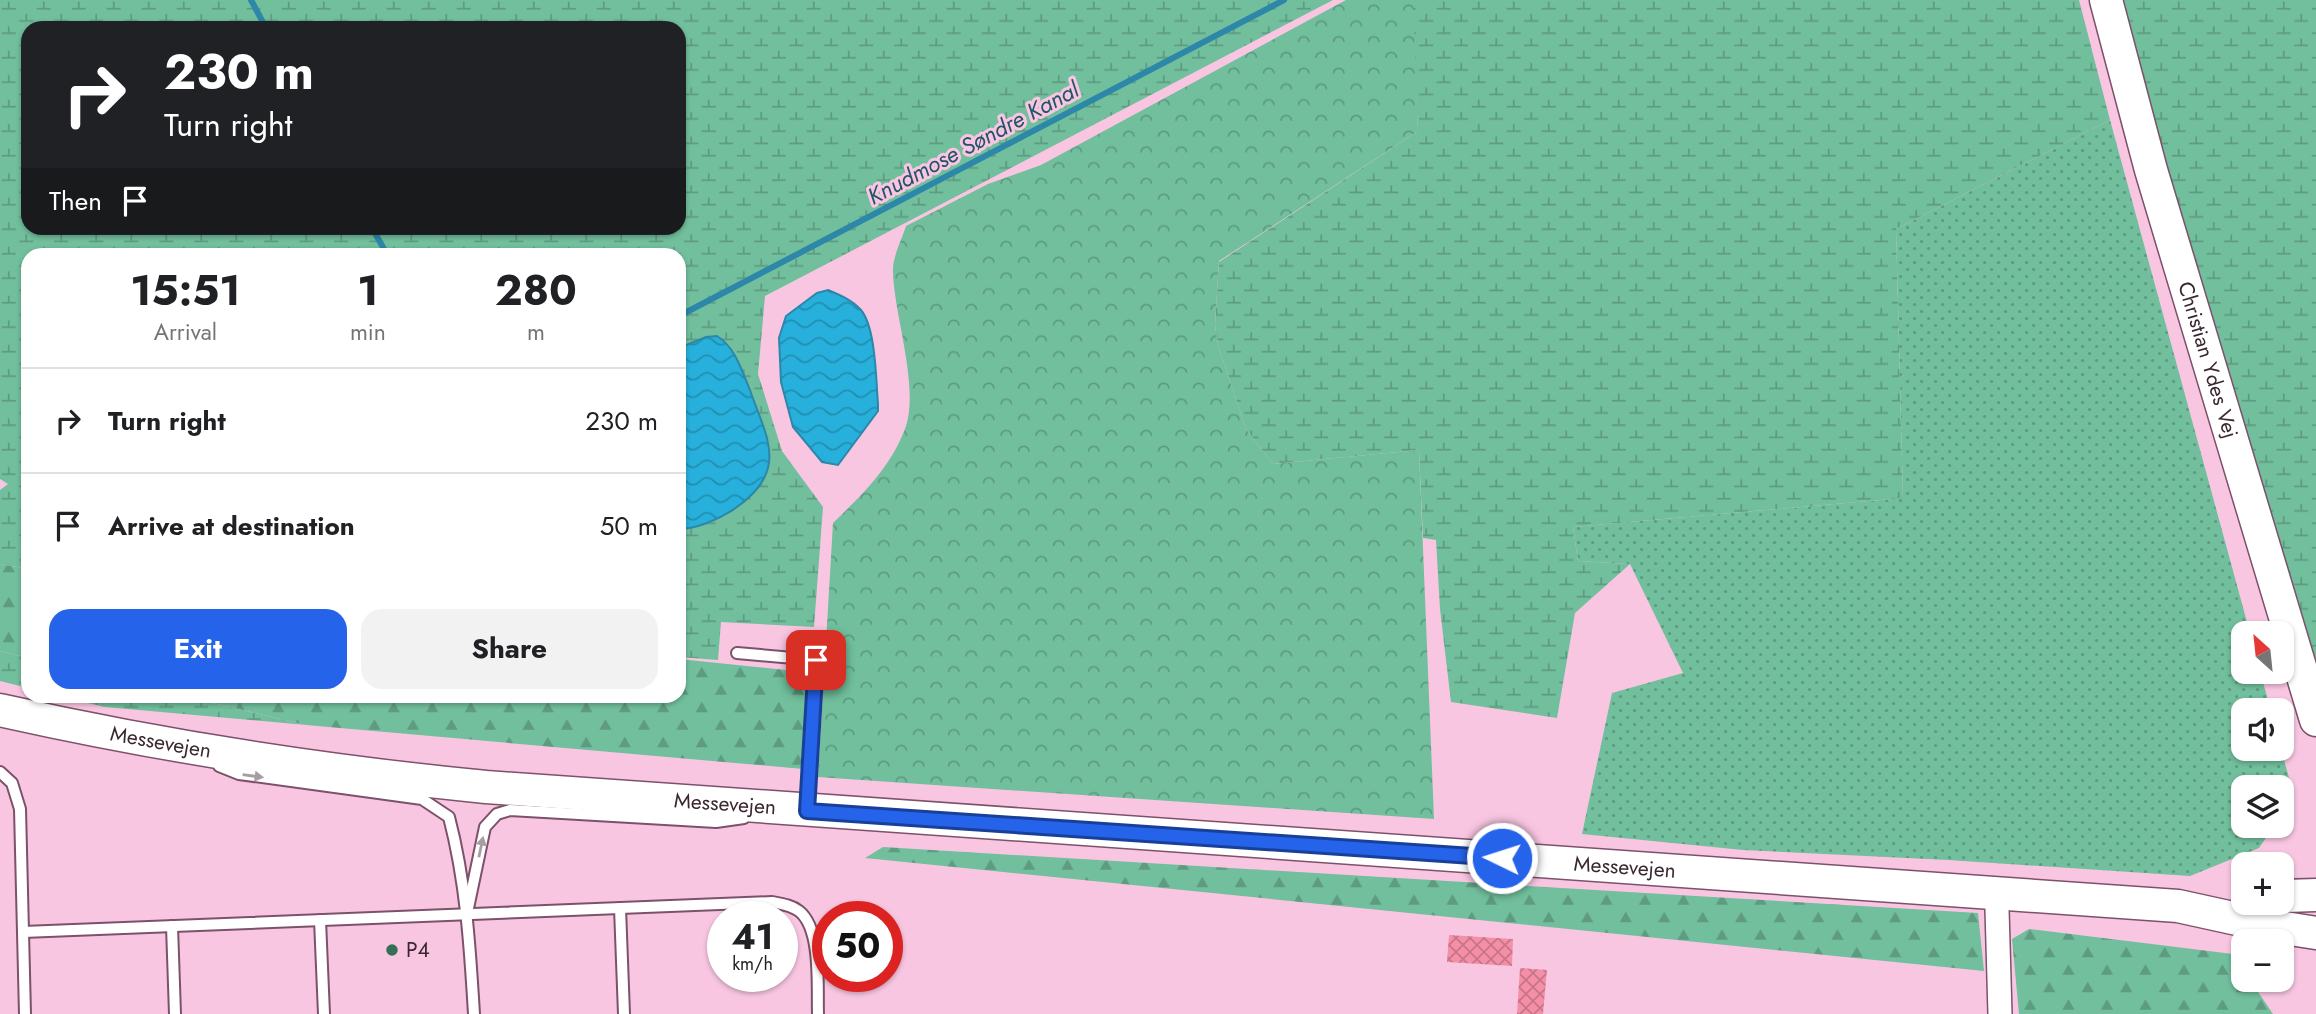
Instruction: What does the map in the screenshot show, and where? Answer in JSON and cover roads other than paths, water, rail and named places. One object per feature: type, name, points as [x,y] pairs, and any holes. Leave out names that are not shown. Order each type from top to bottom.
[{"type":"main road","name":"Christian Ydes Vej","points":[[2106,0],[2151,170],[2316,720]]},
{"type":"main road","name":"Messevejen","points":[[0,710],[166,745],[374,776],[486,787],[2178,906],[2316,933]]},
{"type":"main road","points":[[2294,896],[2316,895]]},
{"type":"main road","name":"Messevejen","points":[[2178,906],[2231,900]]},
{"type":"street","points":[[1999,894],[1997,909],[2000,1014]]},
{"type":"lane","points":[[467,914],[485,827],[497,814],[510,810],[716,822],[807,811],[816,660],[737,653]]},
{"type":"lane","points":[[166,745],[239,774],[422,799],[440,809],[449,817],[467,914],[474,1014]]},
{"type":"lane","points":[[0,772],[12,783],[20,809],[25,1014]]},
{"type":"lane","points":[[23,932],[772,902],[790,906],[802,913],[808,923],[815,943],[818,1014]]},
{"type":"lane","points":[[620,908],[624,1014]]},
{"type":"lane","points":[[320,920],[324,1014]]},
{"type":"lane","points":[[172,926],[175,1014]]},
{"type":"water","points":[[828,290],[854,303],[866,318],[874,355],[878,404],[878,411],[838,465],[822,462],[793,427],[781,382],[779,338],[786,316],[817,293]]},
{"type":"water","points":[[717,336],[729,346],[744,375],[766,435],[769,463],[765,476],[747,499],[721,517],[686,528],[686,345],[706,337]]},
{"type":"waterway","points":[[251,0],[262,21]]},
{"type":"waterway","name":"Knudmose Søndre Kanal","points":[[686,312],[1284,0]]},
{"type":"waterway","points":[[376,235],[383,248]]},
{"type":"place","name":"P4","points":[[392,950]]}]
